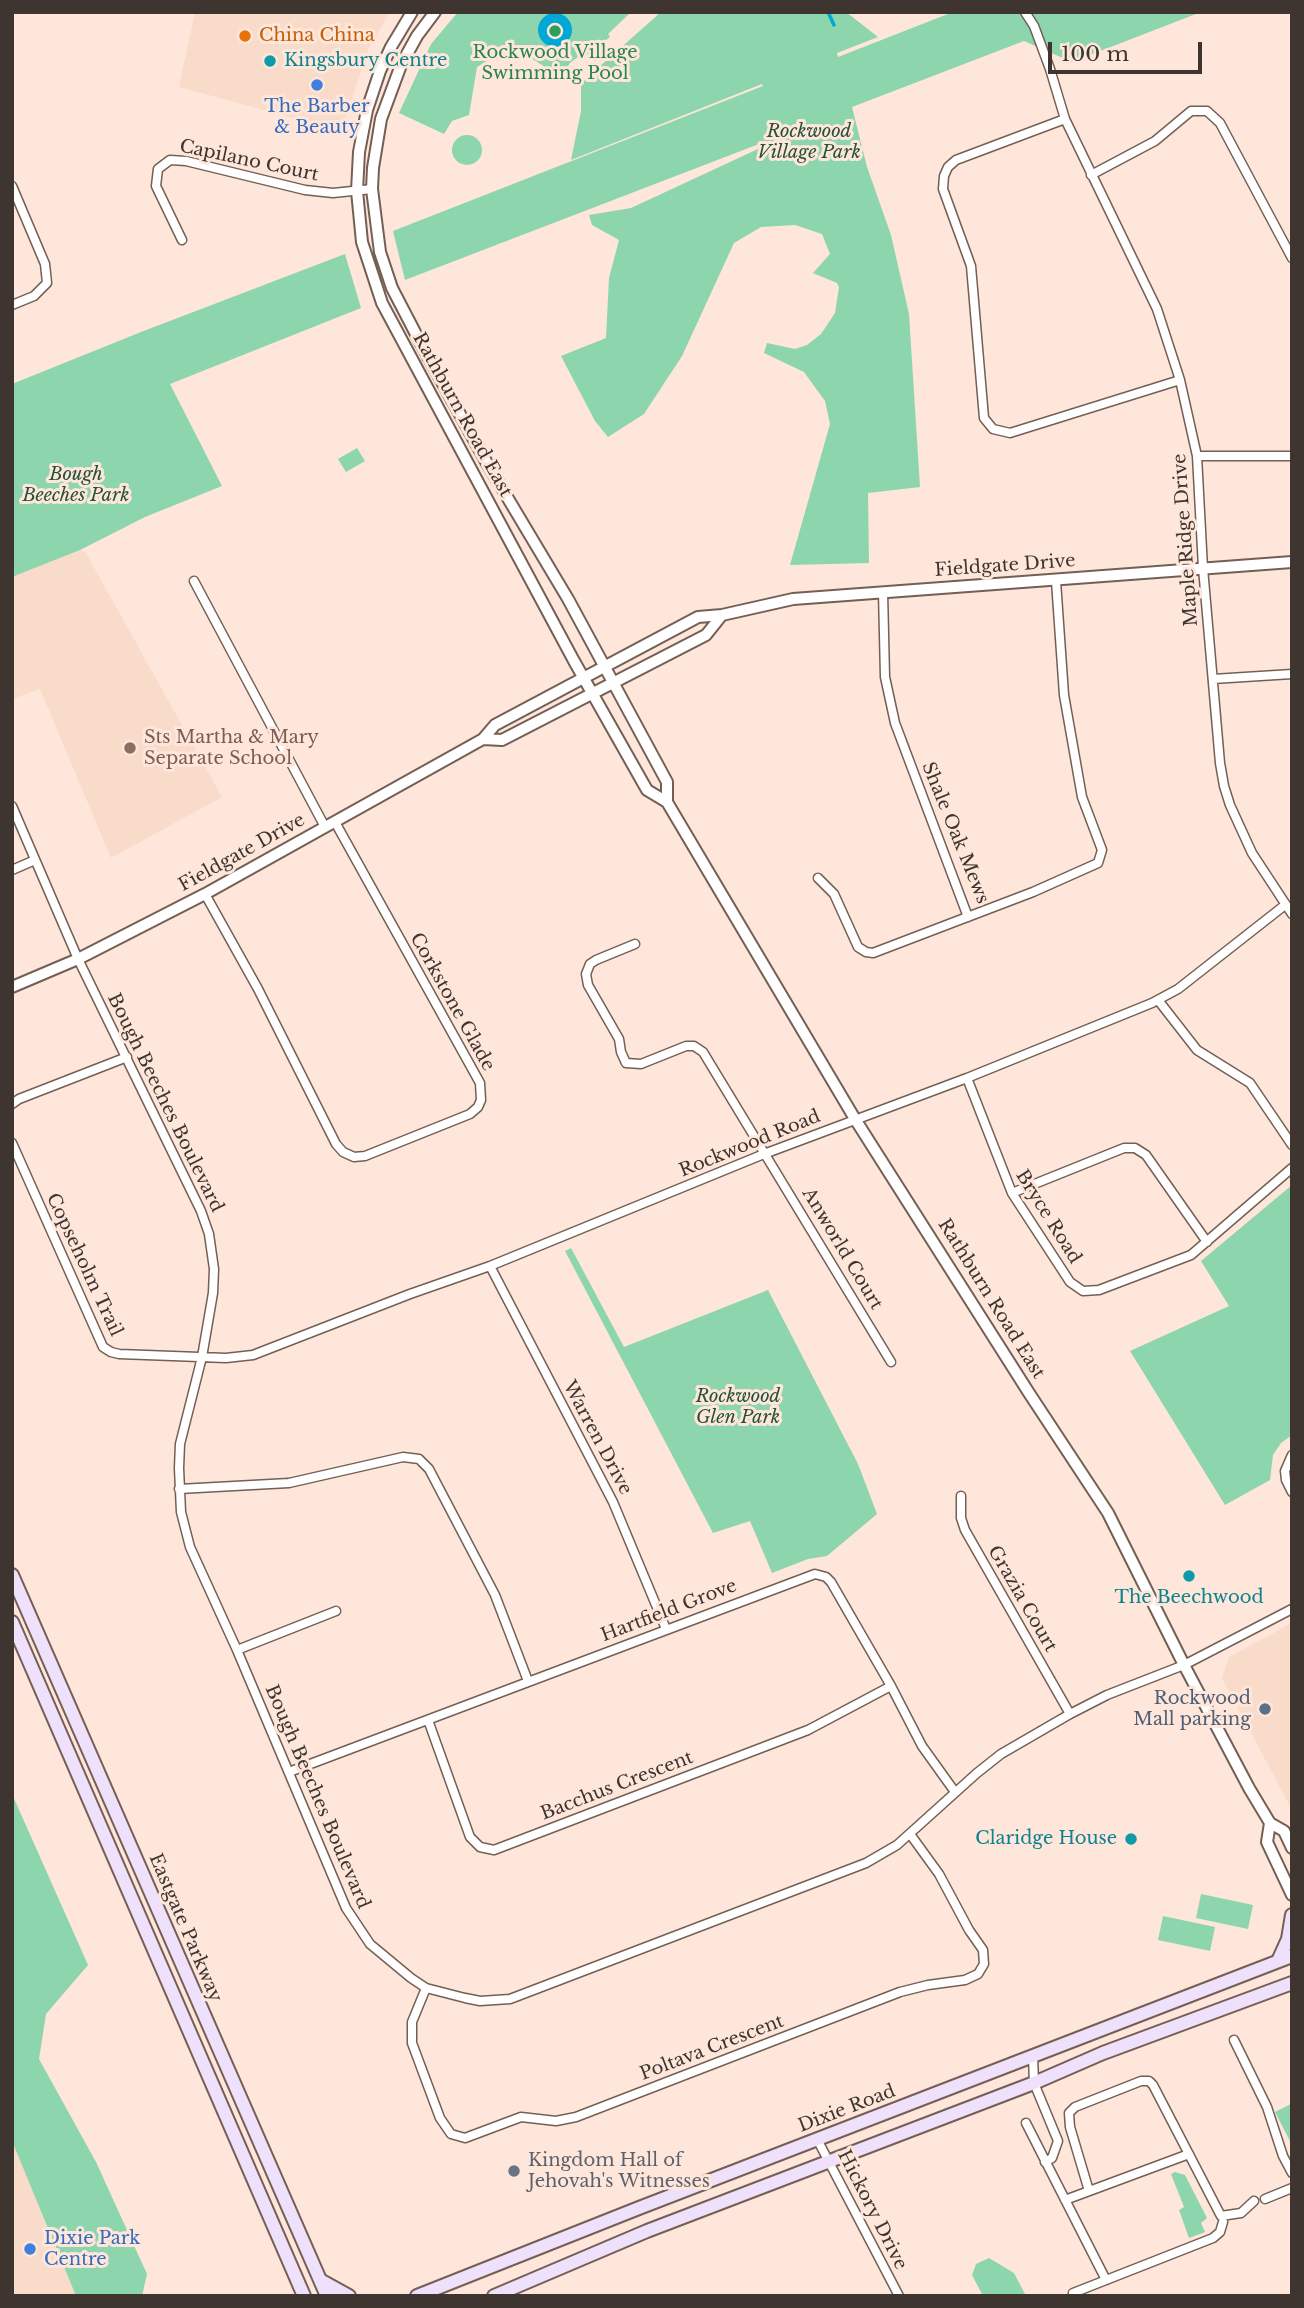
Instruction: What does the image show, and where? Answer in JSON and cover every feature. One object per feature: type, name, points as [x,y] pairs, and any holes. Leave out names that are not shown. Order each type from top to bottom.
[{"type":"main road","name":"Eastgate Parkway","points":[[12,1574],[327,2296]]},
{"type":"main road","name":"Eastgate Parkway","points":[[12,1622],[304,2296]]},
{"type":"main road","points":[[1278,1961],[1289,1939],[1292,1915]]},
{"type":"main road","name":"Dixie Road","points":[[417,2296],[1292,1956]]},
{"type":"main road","points":[[494,2296],[647,2231],[829,2161],[1037,2088],[1103,2053],[1289,1985]]},
{"type":"main road","points":[[320,2280],[349,2296]]},
{"type":"street","name":"Rathburn Road East","points":[[412,12],[391,47],[372,91],[361,139],[357,191],[362,242],[382,303],[647,790],[667,802],[855,1119],[1108,1513],[1184,1665],[1270,1823],[1284,1831],[1292,1848]]},
{"type":"street","name":"Rathburn Road East","points":[[435,12],[408,52],[387,98],[377,139],[372,190],[380,252],[403,310],[488,465],[606,666],[667,782],[667,802]]},
{"type":"street","name":"Maple Ridge Drive","points":[[1026,12],[1051,69],[1065,118],[1157,309],[1180,380],[1197,456],[1203,568],[1220,762],[1230,805],[1252,853],[1292,914]]},
{"type":"street","points":[[1091,174],[1155,141],[1191,111],[1208,111],[1220,123],[1292,258]]},
{"type":"street","points":[[1065,118],[956,160],[948,167],[944,176],[943,189],[971,266],[984,418],[991,428],[998,432],[1023,430],[1180,380]]},
{"type":"street","name":"Capilano Court","points":[[182,240],[156,186],[160,166],[170,160],[186,161],[305,190],[332,193],[372,190]]},
{"type":"street","points":[[12,186],[45,264],[47,283],[34,296],[12,305]]},
{"type":"street","points":[[1197,456],[1292,456]]},
{"type":"street","name":"Fieldgate Drive","points":[[12,987],[78,960],[205,894],[483,739],[495,725],[698,617],[722,615],[793,599],[1292,562]]},
{"type":"street","points":[[194,581],[330,825]]},
{"type":"street","name":"Shale Oak Mews","points":[[883,592],[885,677],[895,723],[968,917],[1092,867],[1102,854],[1077,776],[1064,695],[1056,581]]},
{"type":"street","name":"Fieldgate Drive","points":[[483,739],[502,740],[706,635],[722,615]]},
{"type":"street","points":[[1213,678],[1292,674]]},
{"type":"street","name":"Bough Beeches Boulevard","points":[[12,806],[78,960],[201,1211],[209,1234],[214,1281],[202,1357],[180,1444],[181,1512],[190,1547],[237,1650],[346,1909],[359,1930],[389,1962],[426,1987],[480,2001],[510,1999],[866,1863],[910,1834],[1001,1754],[1070,1714],[1137,1681],[1184,1665],[1292,1609]]},
{"type":"street","name":"Corkstone Glade","points":[[205,894],[258,989],[336,1144],[343,1152],[354,1157],[365,1156],[470,1114],[481,1100],[480,1083],[330,825]]},
{"type":"street","points":[[12,870],[35,860]]},
{"type":"street","points":[[818,878],[831,889],[857,945],[866,952],[876,952],[968,917]]},
{"type":"street","name":"Rockwood Road","points":[[202,1357],[242,1357],[265,1352],[410,1294],[490,1266],[764,1154],[967,1078],[1158,1000],[1178,989],[1285,905]]},
{"type":"street","name":"Anworld Court","points":[[635,944],[596,960],[586,974],[588,985],[619,1039],[626,1063],[641,1064],[686,1046],[699,1049],[891,1362]]},
{"type":"street","points":[[1158,1000],[1197,1049],[1250,1083],[1292,1145]]},
{"type":"street","points":[[12,1104],[127,1057]]},
{"type":"street","name":"Bryce Road","points":[[967,1078],[1012,1193],[1072,1284],[1083,1291],[1099,1290],[1185,1258],[1292,1168]]},
{"type":"street","name":"Copseholm Trail","points":[[12,1143],[103,1347],[119,1354],[202,1357]]},
{"type":"street","points":[[1012,1193],[1124,1148],[1135,1148],[1146,1155],[1207,1242]]},
{"type":"street","name":"Warren Drive","points":[[490,1266],[613,1502],[666,1629]]},
{"type":"street","points":[[1292,1455],[1285,1471],[1292,1492]]},
{"type":"street","points":[[179,1489],[289,1483],[403,1457],[419,1460],[429,1469],[495,1595],[528,1681]]},
{"type":"street","name":"Grazia Court","points":[[961,1496],[961,1518],[965,1530],[1070,1714]]},
{"type":"street","name":"Hartfield Grove","points":[[289,1772],[808,1575],[819,1574],[831,1582],[922,1746],[955,1792]]},
{"type":"street","points":[[237,1650],[336,1611]]},
{"type":"street","name":"Bacchus Crescent","points":[[428,1720],[471,1837],[480,1847],[494,1850],[808,1730],[891,1686]]},
{"type":"street","name":"Rathburn Road East","points":[[1270,1823],[1267,1842],[1292,1895]]},
{"type":"street","name":"Poltava Crescent","points":[[426,1987],[412,2022],[412,2043],[440,2118],[451,2134],[465,2138],[521,2117],[556,2121],[576,2117],[900,1992],[965,1980],[978,1974],[984,1964],[983,1950],[939,1874],[910,1834]]},
{"type":"street","points":[[1234,2040],[1267,2107],[1283,2156],[1292,2173]]},
{"type":"street","points":[[1034,2056],[1037,2088],[1058,2141],[1052,2158],[1045,2162]]},
{"type":"street","points":[[1089,2191],[1070,2127],[1069,2113],[1075,2107],[1141,2081],[1149,2081],[1221,2216],[1241,2213],[1254,2201]]},
{"type":"street","points":[[1026,2123],[1106,2280]]},
{"type":"street","name":"Hickory Drive","points":[[817,2139],[899,2296]]},
{"type":"street","points":[[1065,2200],[1189,2154]]},
{"type":"street","points":[[1265,2199],[1292,2188]]},
{"type":"street","points":[[1073,2293],[1213,2238],[1220,2232],[1223,2222]]},
{"type":"shaded area","name":"Kingsbury Centre","points":[[195,12],[390,12],[369,48],[341,131],[179,87]]},
{"type":"shaded area","name":"Sts Martha & Mary Separate School","points":[[80,550],[86,553],[222,797],[111,858],[40,689],[12,699],[12,577]]},
{"type":"shaded area","name":"Rockwood Mall parking","points":[[1292,1623],[1292,1810],[1222,1678],[1229,1657]]},
{"type":"shaded area","points":[[12,2141],[76,2296],[12,2296]]},
{"type":"green space","points":[[458,12],[631,12],[608,34],[610,37],[582,59],[579,56],[570,63],[561,77],[512,46],[477,67],[469,115],[452,121],[444,134],[399,113],[431,44]]},
{"type":"green space","name":"Rockwood Village Park","points":[[661,12],[846,12],[878,37],[837,53],[838,57],[953,12],[1201,12],[1072,62],[1024,41],[852,107],[867,167],[891,235],[909,314],[920,487],[868,493],[869,563],[790,565],[830,424],[825,401],[804,372],[764,353],[767,343],[795,349],[807,345],[821,334],[835,313],[839,287],[837,283],[813,273],[830,254],[822,234],[795,225],[761,227],[734,243],[682,356],[644,414],[608,437],[595,421],[561,356],[606,338],[609,278],[619,240],[592,225],[589,215],[631,208],[758,149],[759,144],[405,280],[393,231],[763,86],[762,84],[571,160],[581,111],[581,83]]},
{"type":"green space","points":[[467,135],[478,139],[482,150],[478,161],[467,165],[456,161],[452,150],[456,139]]},
{"type":"green space","name":"Bough Beeches Park","points":[[345,254],[361,308],[170,384],[222,486],[145,517],[80,550],[12,577],[12,384]]},
{"type":"green space","points":[[357,448],[365,461],[346,472],[338,459]]},
{"type":"green space","points":[[1292,1185],[1292,1435],[1281,1443],[1273,1455],[1270,1480],[1225,1505],[1130,1351],[1229,1306],[1201,1261]]},
{"type":"green space","name":"Rockwood Glen Park","points":[[571,1248],[624,1347],[768,1290],[858,1464],[877,1514],[827,1556],[808,1559],[772,1573],[750,1521],[713,1533],[565,1251]]},
{"type":"green space","points":[[12,1794],[88,1965],[46,2014],[39,2059],[96,2162],[147,2274],[142,2296],[76,2296],[12,2141]]},
{"type":"green space","points":[[1201,1894],[1253,1905],[1248,1929],[1196,1918]]},
{"type":"green space","points":[[1163,1916],[1215,1927],[1210,1951],[1158,1940]]},
{"type":"green space","points":[[1292,2105],[1292,2145],[1275,2112]]},
{"type":"green space","points":[[1175,2172],[1185,2175],[1207,2218],[1201,2223],[1205,2232],[1189,2238],[1179,2210],[1184,2207],[1171,2174]]},
{"type":"green space","points":[[989,2258],[1014,2273],[1026,2296],[983,2296],[972,2275],[976,2264]]},
{"type":"water","name":"Rockwood Village Swimming Pool","points":[[555,13],[567,18],[572,30],[567,42],[555,47],[543,42],[538,30],[543,18]]},
{"type":"waterway","points":[[828,12],[834,25]]},
{"type":"place","name":"Rockwood Village Swimming Pool","points":[[555,31]]},
{"type":"place","name":"China China","points":[[245,36]]},
{"type":"place","name":"Kingsbury Centre","points":[[270,61]]},
{"type":"place","name":"The Barber & Beauty","points":[[317,85]]},
{"type":"place","name":"Sts Martha & Mary Separate School","points":[[130,748]]},
{"type":"place","name":"The Beechwood","points":[[1189,1576]]},
{"type":"place","name":"Rockwood Mall parking","points":[[1265,1709]]},
{"type":"place","name":"Claridge House","points":[[1131,1839]]},
{"type":"place","name":"Kingdom Hall of Jehovah's Witnesses","points":[[514,2171]]},
{"type":"place","name":"Dixie Park Centre","points":[[30,2249]]}]
